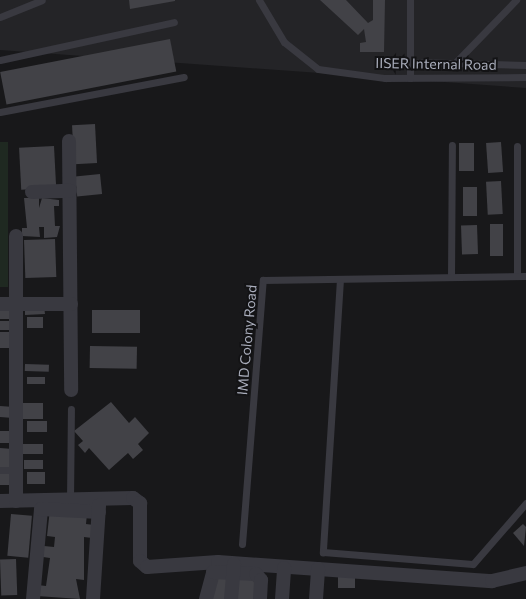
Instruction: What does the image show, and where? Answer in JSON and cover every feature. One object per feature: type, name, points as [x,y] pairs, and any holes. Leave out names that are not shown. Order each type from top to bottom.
[{"type":"street","points":[[69,140],[71,390]]},
{"type":"street","points":[[32,192],[70,191]]},
{"type":"street","points":[[16,236],[19,304],[16,501]]},
{"type":"street","points":[[0,304],[71,304]]},
{"type":"street","points":[[0,502],[70,500],[99,506]]},
{"type":"street","points":[[33,599],[41,508],[99,506],[139,501],[140,561],[144,566],[318,569],[492,581],[512,579],[526,573]]},
{"type":"street","points":[[93,599],[99,506]]},
{"type":"street","points":[[230,599],[233,568]]},
{"type":"street","points":[[206,599],[210,574],[233,568],[260,576],[260,599]]},
{"type":"street","points":[[282,599],[284,568]]},
{"type":"street","points":[[316,599],[318,569]]},
{"type":"lane","points":[[0,17],[42,0]]},
{"type":"lane","name":"IISER Internal Road","points":[[259,0],[284,42],[318,69],[410,78],[526,77]]},
{"type":"lane","points":[[410,0],[410,78]]},
{"type":"lane","points":[[452,66],[516,0]]},
{"type":"lane","points":[[0,60],[174,22]]},
{"type":"lane","points":[[411,62],[452,66],[526,65]]},
{"type":"lane","points":[[0,112],[184,77]]},
{"type":"lane","points":[[452,146],[452,277]]},
{"type":"lane","points":[[517,146],[517,276]]},
{"type":"lane","name":"IMD Colony Road","points":[[242,544],[264,280],[526,276]]},
{"type":"lane","points":[[340,279],[323,552],[473,564],[526,503]]},
{"type":"lane","points":[[70,500],[71,409]]},
{"type":"lane","points":[[0,470],[16,470]]},
{"type":"shaded area","points":[[0,0],[526,0],[526,88],[0,50]]},
{"type":"shaded area","points":[[0,142],[8,142],[8,287],[0,287]]},
{"type":"building","points":[[129,0],[175,0],[175,1],[130,9]]},
{"type":"building","points":[[320,0],[346,0],[368,23],[373,20],[373,0],[385,0],[384,52],[360,52],[360,43],[366,42],[364,29],[358,35]]},
{"type":"building","points":[[170,39],[176,71],[6,104],[0,72]]},
{"type":"building","points":[[95,124],[97,163],[74,164],[72,125]]},
{"type":"building","points":[[501,142],[503,172],[488,173],[486,143]]},
{"type":"building","points":[[459,143],[474,143],[474,171],[459,171]]},
{"type":"building","points":[[54,146],[56,188],[21,190],[19,148]]},
{"type":"building","points":[[100,174],[102,194],[77,197],[75,177]]},
{"type":"building","points":[[501,181],[503,214],[488,215],[486,182]]},
{"type":"building","points":[[463,187],[477,187],[477,216],[463,216]]},
{"type":"building","points":[[24,198],[39,198],[39,208],[42,198],[59,200],[59,206],[54,206],[55,226],[60,226],[57,237],[44,238],[44,227],[39,227],[40,237],[22,236],[22,228],[27,228]]},
{"type":"building","points":[[490,224],[503,224],[503,256],[490,256]]},
{"type":"building","points":[[477,225],[478,254],[462,255],[461,226]]},
{"type":"building","points":[[55,239],[56,277],[25,278],[24,240]]},
{"type":"building","points":[[25,305],[44,305],[45,314],[25,315]]},
{"type":"building","points":[[0,307],[15,307],[15,319],[0,319]]},
{"type":"building","points":[[92,310],[140,310],[140,333],[92,333]]},
{"type":"building","points":[[27,317],[43,317],[43,328],[27,328]]},
{"type":"building","points":[[0,321],[16,321],[16,330],[0,330]]},
{"type":"building","points":[[0,332],[17,332],[17,348],[0,348]]},
{"type":"building","points":[[90,346],[137,347],[137,369],[90,368]]},
{"type":"building","points":[[25,364],[49,365],[49,372],[25,371]]},
{"type":"building","points":[[27,377],[45,377],[45,384],[27,384]]},
{"type":"building","points":[[111,402],[129,423],[135,417],[149,433],[138,444],[143,450],[133,459],[128,453],[109,470],[89,448],[85,453],[78,445],[83,441],[74,431]]},
{"type":"building","points":[[19,403],[43,403],[43,419],[19,419]]},
{"type":"building","points":[[0,406],[14,407],[13,418],[0,417]]},
{"type":"building","points":[[27,421],[47,421],[47,432],[27,432]]},
{"type":"building","points":[[0,431],[13,431],[13,443],[0,443]]},
{"type":"building","points":[[23,444],[43,444],[43,454],[23,454]]},
{"type":"building","points":[[0,448],[13,449],[12,468],[0,467]]},
{"type":"building","points":[[24,460],[43,460],[43,469],[24,469]]},
{"type":"building","points":[[0,472],[9,472],[9,485],[0,485]]},
{"type":"building","points":[[27,472],[45,472],[45,484],[27,484]]},
{"type":"building","points":[[50,509],[87,514],[86,524],[94,525],[92,538],[84,537],[84,580],[76,579],[80,599],[37,596],[38,585],[46,586],[50,558],[43,557],[44,546],[54,547],[55,537],[47,536]]},
{"type":"building","points":[[11,514],[32,516],[28,558],[7,556]]},
{"type":"building","points":[[523,524],[526,527],[524,546],[513,533]]},
{"type":"building","points":[[16,559],[17,595],[1,596],[0,560]]},
{"type":"building","points":[[338,576],[355,576],[355,588],[338,588]]},
{"type":"building","points":[[217,577],[229,577],[227,599],[209,599]]},
{"type":"building","points":[[237,577],[255,578],[254,599],[236,599]]}]
